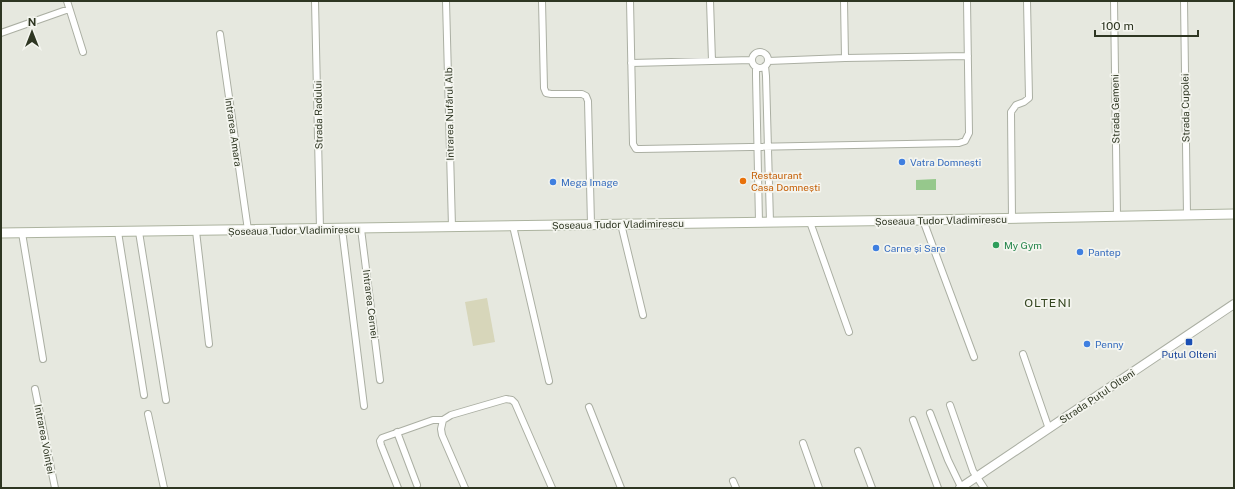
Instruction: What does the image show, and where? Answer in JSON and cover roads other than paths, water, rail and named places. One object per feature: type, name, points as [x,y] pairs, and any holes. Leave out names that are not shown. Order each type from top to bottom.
[{"type":"main road","name":"Șoseaua Tudor Vladimirescu","points":[[1,233],[361,229],[1234,214]]},
{"type":"street","points":[[67,1],[83,52]]},
{"type":"street","name":"Strada Radului","points":[[315,1],[320,229]]},
{"type":"street","name":"Intrarea Nufărul Alb","points":[[446,1],[452,227]]},
{"type":"street","points":[[542,1],[544,88],[546,93],[582,94],[586,96],[588,101],[591,224]]},
{"type":"street","points":[[630,1],[633,144],[636,149],[966,142],[969,134],[967,1]]},
{"type":"street","points":[[710,1],[712,62]]},
{"type":"street","points":[[844,1],[845,58]]},
{"type":"street","points":[[1012,218],[1011,112],[1016,105],[1029,98],[1027,1]]},
{"type":"street","name":"Strada Gemeni","points":[[1114,1],[1117,216]]},
{"type":"street","name":"Strada Cupolei","points":[[1184,1],[1187,214]]},
{"type":"street","points":[[1,33],[70,9]]},
{"type":"street","name":"Intrarea Amara","points":[[220,34],[248,230]]},
{"type":"street","points":[[759,222],[756,67],[752,60],[754,54],[760,52],[765,54],[766,64],[770,222]]},
{"type":"street","points":[[756,67],[760,68],[766,64],[845,58],[968,56]]},
{"type":"street","points":[[631,63],[752,60]]},
{"type":"street","points":[[756,107],[767,107]]},
{"type":"street","points":[[923,220],[974,357]]},
{"type":"street","points":[[810,222],[849,332]]},
{"type":"street","points":[[621,224],[643,315]]},
{"type":"street","points":[[513,226],[549,381]]},
{"type":"street","points":[[342,229],[364,406]]},
{"type":"street","name":"Intrarea Cernei","points":[[361,229],[380,380]]},
{"type":"street","points":[[196,231],[209,344]]},
{"type":"street","points":[[118,232],[144,395]]},
{"type":"street","points":[[139,232],[166,400]]},
{"type":"street","points":[[22,233],[43,359]]},
{"type":"street","name":"Strada Puțul Olteni","points":[[961,487],[1234,304]]},
{"type":"street","points":[[1023,354],[1049,429]]},
{"type":"street","name":"Intrarea Voinței","points":[[35,389],[55,488]]},
{"type":"street","points":[[398,488],[380,441],[385,436],[433,420],[443,420],[451,416],[506,399],[512,400],[515,403],[552,488]]},
{"type":"street","points":[[950,405],[976,477],[984,488]]},
{"type":"street","points":[[588,407],[621,488]]},
{"type":"street","points":[[930,413],[948,460],[961,487]]},
{"type":"street","points":[[148,414],[164,488]]},
{"type":"street","points":[[443,420],[441,429],[442,435],[465,488]]},
{"type":"street","points":[[913,420],[938,488]]},
{"type":"street","points":[[396,432],[417,485]]},
{"type":"street","points":[[803,443],[818,488]]},
{"type":"street","points":[[858,451],[872,488]]},
{"type":"street","points":[[733,481],[736,488]]},
{"type":"place","name":"Vatra Domnești","points":[[902,162]]},
{"type":"place","name":"Restaurant Casa Domnești","points":[[743,181]]},
{"type":"place","name":"Mega Image","points":[[553,182]]},
{"type":"place","name":"My Gym","points":[[996,245]]},
{"type":"place","name":"Carne și Sare","points":[[876,248]]},
{"type":"place","name":"Pantep","points":[[1080,252]]},
{"type":"place","name":"Puțul Olteni","points":[[1189,342]]},
{"type":"place","name":"Penny","points":[[1087,344]]},
{"type":"district","name":"OLTENI","points":[[1048,303]]}]
